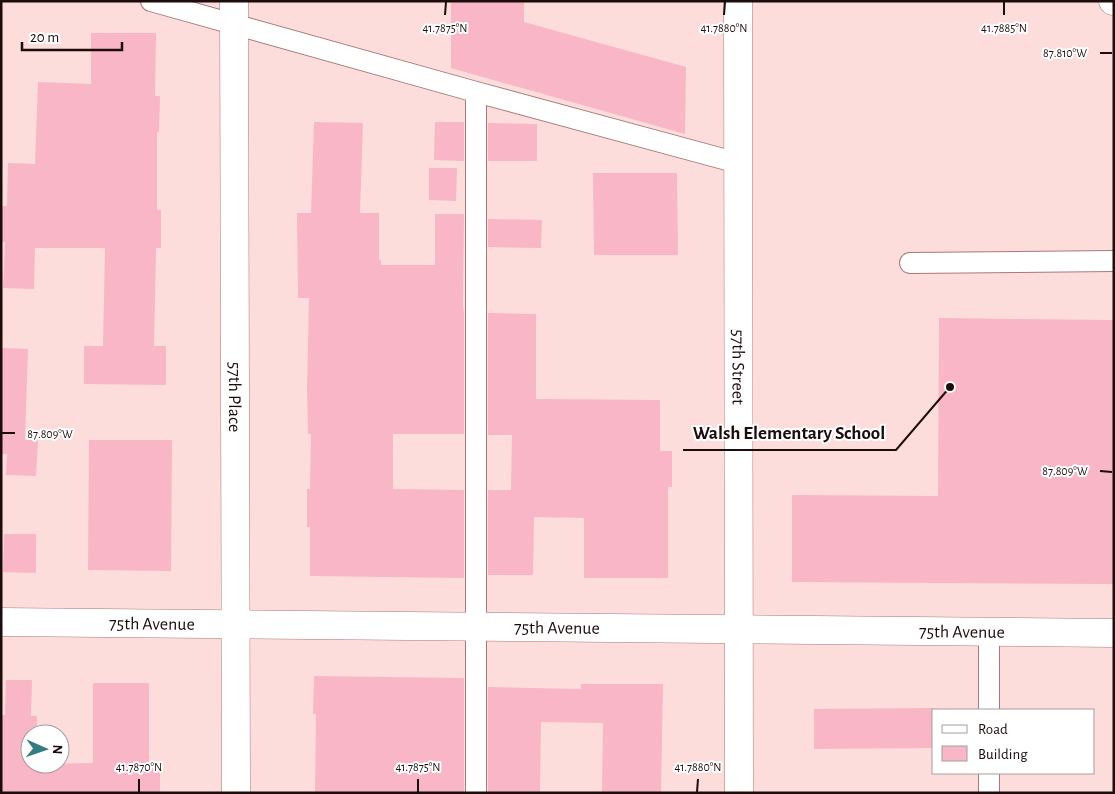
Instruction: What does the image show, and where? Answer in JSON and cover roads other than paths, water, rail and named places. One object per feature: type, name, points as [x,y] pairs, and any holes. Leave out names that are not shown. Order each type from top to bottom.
[{"type":"street","name":"57th Street","points":[[738,1],[739,793]]},
{"type":"street","name":"57th Place","points":[[234,13],[236,793]]},
{"type":"street","name":"75th Avenue","points":[[1,622],[1114,634]]},
{"type":"lane","points":[[151,1],[234,13],[476,92],[738,163]]},
{"type":"lane","points":[[476,92],[476,793]]},
{"type":"lane","points":[[910,263],[1114,261]]},
{"type":"lane","points":[[989,632],[989,709]]},
{"type":"lane","points":[[989,774],[989,793]]},
{"type":"place","name":"Walsh Elementary School","points":[[950,387]]}]
